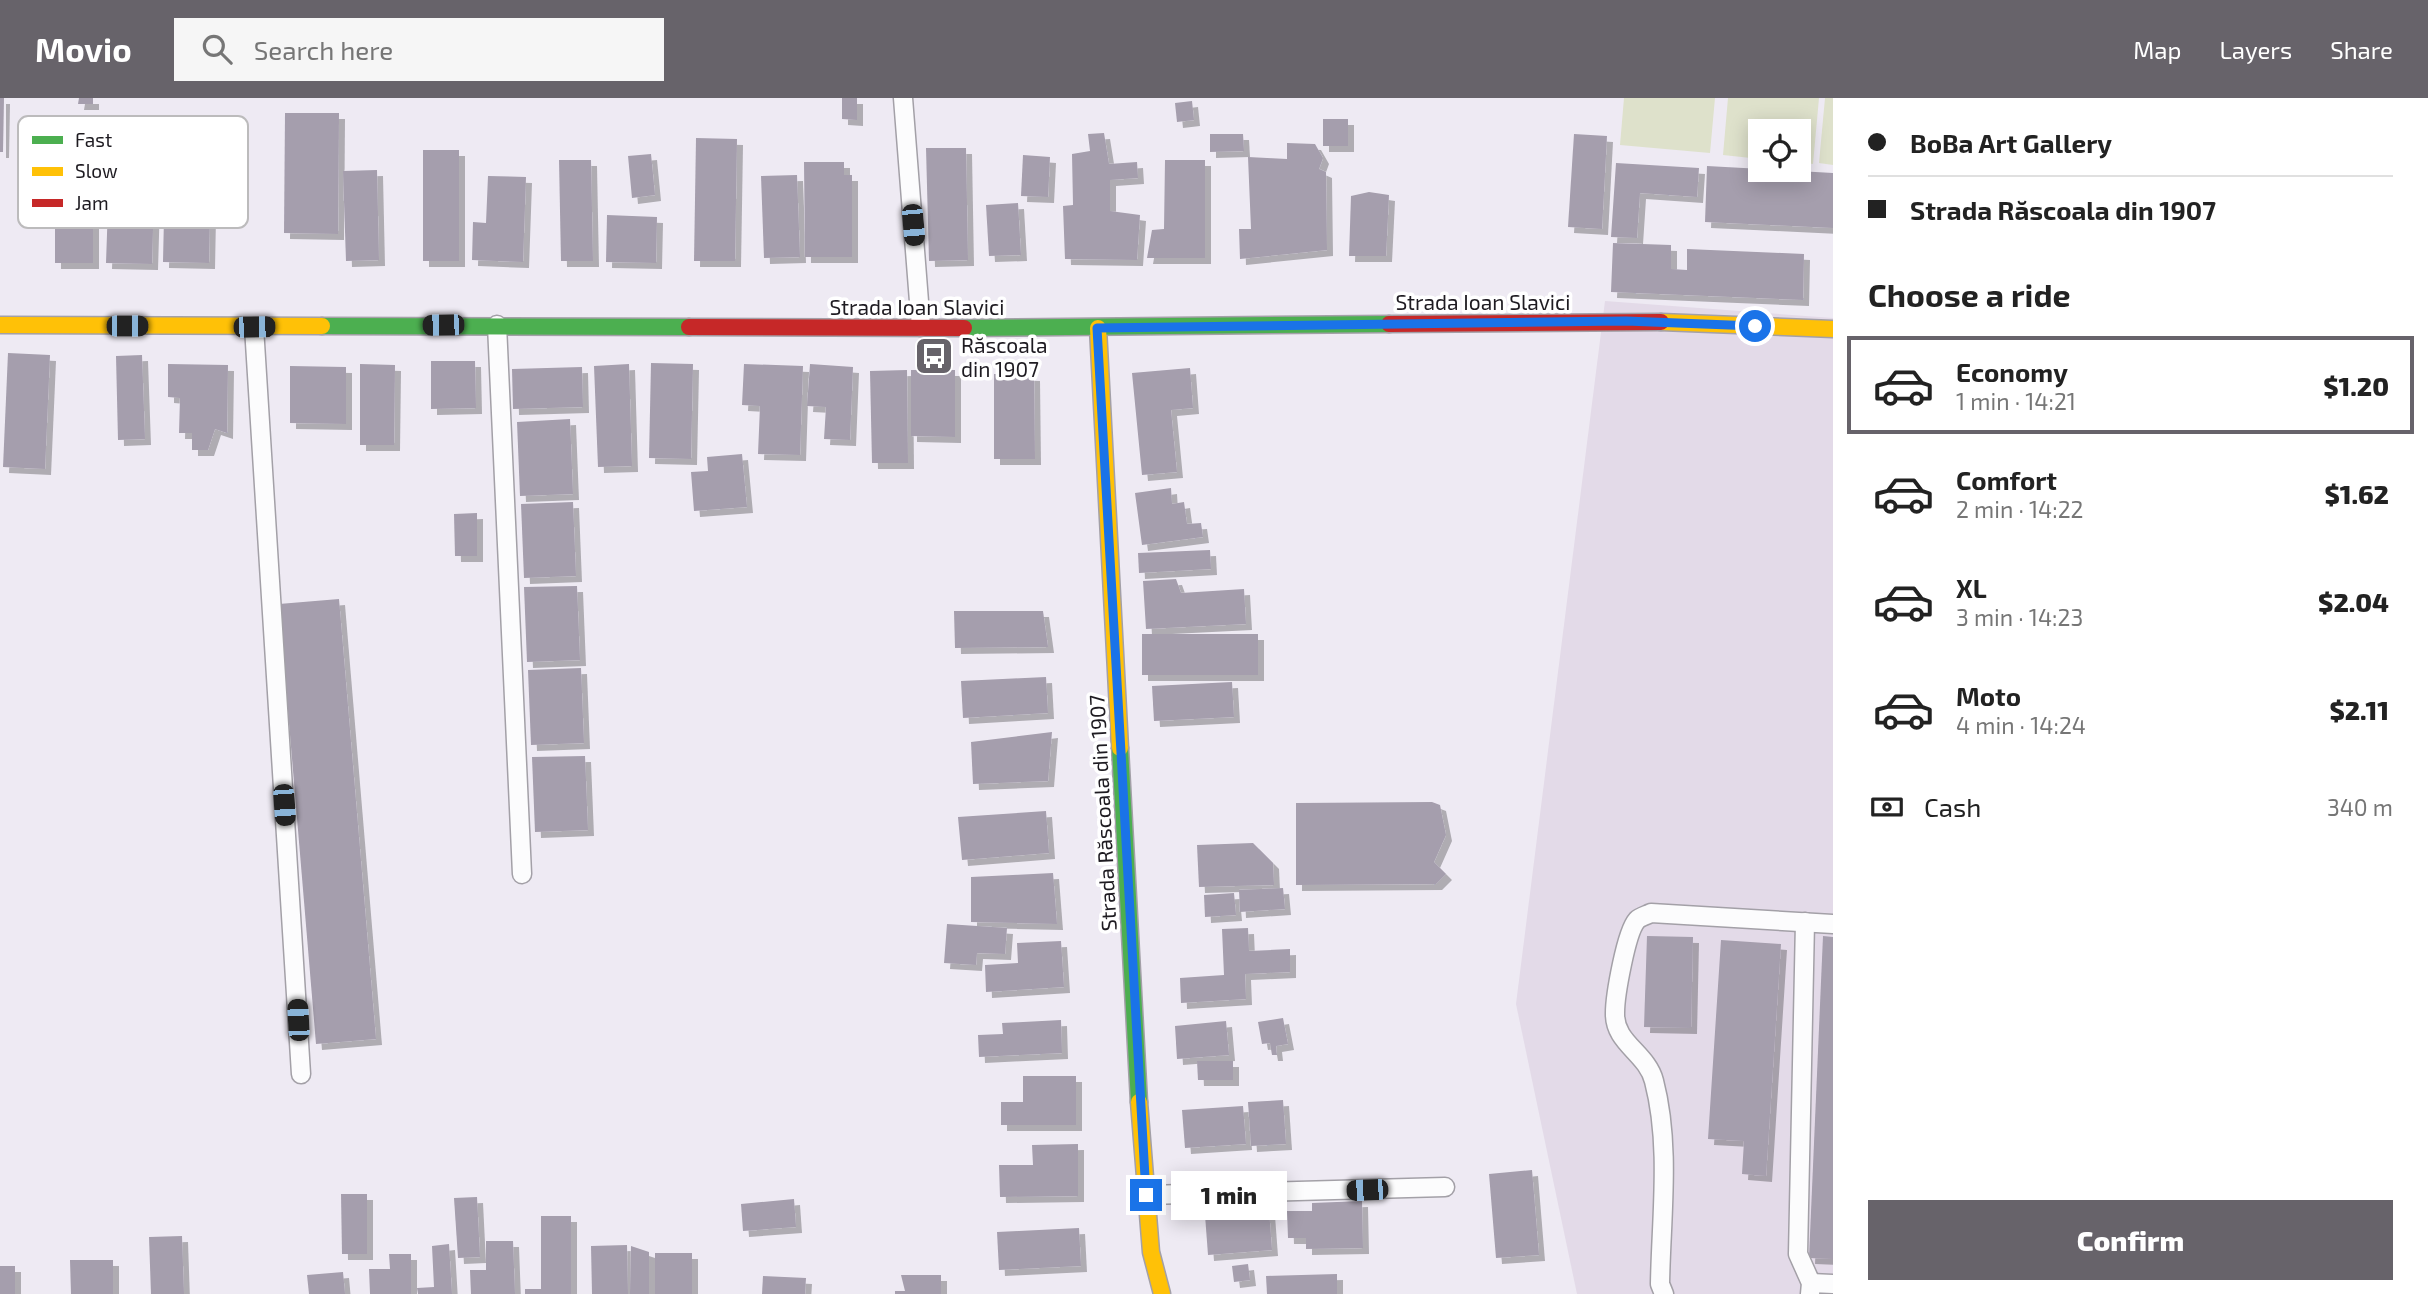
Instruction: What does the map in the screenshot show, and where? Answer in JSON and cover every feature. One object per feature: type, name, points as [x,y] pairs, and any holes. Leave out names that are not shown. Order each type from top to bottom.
[{"type":"main road","name":"Strada Ioan Slavici","points":[[0,325],[1097,328],[1626,321],[1833,329]]},
{"type":"main road","name":"Strada Răscoala din 1907","points":[[1097,328],[1146,1195],[1150,1252],[1162,1294]]},
{"type":"lane","points":[[903,98],[922,327]]},
{"type":"lane","points":[[497,325],[522,874]]},
{"type":"lane","points":[[254,327],[301,1074]]},
{"type":"lane","points":[[1664,1294],[1660,1284],[1663,1142],[1654,1081],[1650,1071],[1618,1034],[1615,1014],[1630,932],[1638,919],[1651,913],[1833,924]]},
{"type":"lane","points":[[1805,922],[1798,1254],[1811,1288],[1833,1284]]},
{"type":"lane","points":[[1146,1195],[1445,1187]]},
{"type":"shaded area","points":[[1605,301],[1833,318],[1833,1294],[1577,1294],[1516,1004]]},
{"type":"green space","points":[[1624,98],[1715,98],[1710,153],[1620,145]]},
{"type":"green space","points":[[1728,98],[1819,98],[1813,164],[1811,119],[1748,119],[1748,158],[1723,155]]},
{"type":"green space","points":[[1825,98],[1833,98],[1833,165],[1819,163]]},
{"type":"building","points":[[0,98],[4,98],[3,152],[0,152]]},
{"type":"building","points":[[79,98],[93,98],[93,104],[78,104]]},
{"type":"building","points":[[842,98],[857,98],[857,120],[842,119]]},
{"type":"building","points":[[1192,101],[1194,120],[1177,122],[1175,103]]},
{"type":"building","points":[[285,113],[339,113],[338,234],[284,233]]},
{"type":"building","points":[[1323,119],[1348,119],[1348,146],[1323,146]]},
{"type":"building","points":[[1104,133],[1109,164],[1137,162],[1138,178],[1110,180],[1110,211],[1140,215],[1137,260],[1065,259],[1063,206],[1073,205],[1072,154],[1090,151],[1088,134]]},
{"type":"building","points":[[1210,134],[1243,134],[1244,151],[1210,152]]},
{"type":"building","points":[[1574,134],[1607,136],[1602,229],[1568,227]]},
{"type":"building","points":[[696,138],[737,139],[735,261],[694,261]]},
{"type":"building","points":[[1287,143],[1315,144],[1323,158],[1319,169],[1326,172],[1327,250],[1240,259],[1239,229],[1251,229],[1248,157],[1287,159]]},
{"type":"building","points":[[926,148],[966,148],[968,260],[929,261]]},
{"type":"building","points":[[423,150],[459,150],[459,261],[423,261]]},
{"type":"building","points":[[651,154],[655,195],[632,198],[628,156]]},
{"type":"building","points":[[1023,155],[1050,157],[1048,197],[1021,196]]},
{"type":"building","points":[[559,160],[591,160],[593,261],[561,261]]},
{"type":"building","points":[[1165,160],[1205,160],[1205,258],[1147,258],[1152,230],[1164,229]]},
{"type":"building","points":[[804,162],[844,162],[844,175],[852,175],[852,257],[805,257]]},
{"type":"building","points":[[1616,163],[1699,168],[1697,197],[1640,193],[1637,238],[1611,237]]},
{"type":"building","points":[[1707,166],[1748,168],[1748,182],[1811,182],[1811,172],[1833,173],[1833,228],[1705,222]]},
{"type":"building","points":[[377,170],[379,260],[346,261],[343,171]]},
{"type":"building","points":[[797,175],[800,257],[764,258],[761,176]]},
{"type":"building","points":[[488,176],[526,177],[523,262],[472,260],[473,222],[486,223]]},
{"type":"building","points":[[1369,192],[1389,195],[1386,256],[1349,256],[1351,196]]},
{"type":"building","points":[[1018,203],[1021,255],[989,256],[986,205]]},
{"type":"building","points":[[607,215],[657,217],[656,263],[606,262]]},
{"type":"building","points":[[55,228],[93,228],[93,263],[55,263]]},
{"type":"building","points":[[107,228],[153,228],[152,264],[106,263]]},
{"type":"building","points":[[164,228],[210,228],[209,263],[163,262]]},
{"type":"building","points":[[1613,243],[1671,245],[1671,269],[1687,270],[1687,249],[1804,254],[1803,300],[1611,292]]},
{"type":"building","points":[[8,353],[50,355],[45,469],[3,467]]},
{"type":"building","points":[[142,355],[145,439],[118,440],[116,356]]},
{"type":"building","points":[[431,361],[475,361],[476,408],[431,409]]},
{"type":"building","points":[[651,363],[693,364],[691,459],[649,458]]},
{"type":"building","points":[[168,364],[228,365],[227,433],[215,429],[208,450],[192,450],[192,433],[179,433],[180,398],[168,397]]},
{"type":"building","points":[[360,364],[395,365],[394,445],[360,445]]},
{"type":"building","points":[[629,364],[632,466],[598,467],[594,366]]},
{"type":"building","points":[[744,364],[803,366],[800,455],[758,454],[760,406],[742,405]]},
{"type":"building","points":[[810,364],[853,367],[850,440],[824,439],[826,407],[807,406]]},
{"type":"building","points":[[290,366],[346,367],[346,424],[290,423]]},
{"type":"building","points":[[582,367],[583,407],[513,409],[512,369]]},
{"type":"building","points":[[1190,368],[1193,408],[1171,410],[1177,472],[1142,475],[1132,373]]},
{"type":"building","points":[[907,370],[908,463],[872,463],[870,371]]},
{"type":"building","points":[[911,370],[955,370],[955,437],[911,436]]},
{"type":"building","points":[[994,374],[1034,375],[1035,459],[994,459]]},
{"type":"building","points":[[570,419],[573,494],[520,496],[517,422]]},
{"type":"building","points":[[742,454],[747,507],[694,511],[691,472],[708,471],[707,457]]},
{"type":"building","points":[[1171,488],[1172,504],[1184,502],[1187,524],[1201,523],[1203,537],[1142,545],[1135,493]]},
{"type":"building","points":[[573,502],[576,576],[524,578],[521,504]]},
{"type":"building","points":[[477,513],[477,556],[455,556],[454,514]]},
{"type":"building","points":[[1210,550],[1211,569],[1139,573],[1138,553]]},
{"type":"building","points":[[1176,579],[1181,593],[1244,589],[1246,624],[1146,629],[1143,581]]},
{"type":"building","points":[[577,586],[580,660],[527,662],[524,587]]},
{"type":"building","points":[[339,599],[376,1039],[316,1044],[279,604]]},
{"type":"building","points":[[954,611],[1043,611],[1048,647],[955,648]]},
{"type":"building","points":[[1142,634],[1258,634],[1258,675],[1142,675]]},
{"type":"building","points":[[581,668],[584,743],[531,745],[528,670]]},
{"type":"building","points":[[1046,677],[1048,713],[963,718],[961,681]]},
{"type":"building","points":[[1232,682],[1234,717],[1154,721],[1152,686]]},
{"type":"building","points":[[1052,732],[1048,781],[973,784],[971,742]]},
{"type":"building","points":[[585,756],[588,830],[535,832],[532,757]]},
{"type":"building","points":[[1432,802],[1440,805],[1446,835],[1434,862],[1446,874],[1436,884],[1296,885],[1296,803]]},
{"type":"building","points":[[1046,811],[1049,853],[962,860],[958,817]]},
{"type":"building","points":[[1253,843],[1273,863],[1274,885],[1199,887],[1197,845]]},
{"type":"building","points":[[1053,873],[1057,924],[971,922],[971,877]]},
{"type":"building","points":[[1283,888],[1285,909],[1240,912],[1239,890]]},
{"type":"building","points":[[1234,893],[1236,915],[1205,917],[1204,895]]},
{"type":"building","points":[[947,924],[1007,928],[1005,954],[977,953],[976,965],[944,963]]},
{"type":"building","points":[[1248,928],[1249,951],[1290,949],[1290,972],[1245,974],[1246,999],[1181,1003],[1180,978],[1224,975],[1222,929]]},
{"type":"building","points":[[1647,936],[1693,937],[1691,1028],[1644,1027]]},
{"type":"building","points":[[1823,936],[1833,937],[1833,1259],[1809,1258]]},
{"type":"building","points":[[1721,940],[1781,944],[1766,1176],[1742,1174],[1744,1141],[1708,1139]]},
{"type":"building","points":[[1061,941],[1064,987],[986,992],[985,965],[1018,963],[1017,943]]},
{"type":"building","points":[[1283,1018],[1288,1044],[1276,1046],[1277,1055],[1272,1055],[1270,1043],[1262,1044],[1258,1022]]},
{"type":"building","points":[[1061,1020],[1062,1053],[979,1057],[978,1035],[1003,1034],[1002,1023]]},
{"type":"building","points":[[1226,1021],[1229,1055],[1177,1059],[1175,1026]]},
{"type":"building","points":[[1197,1061],[1233,1061],[1233,1080],[1198,1080]]},
{"type":"building","points":[[1023,1076],[1076,1076],[1076,1125],[1001,1125],[1001,1102],[1023,1102]]},
{"type":"building","points":[[1283,1100],[1286,1144],[1251,1146],[1248,1102]]},
{"type":"building","points":[[1243,1106],[1246,1144],[1185,1148],[1182,1110]]},
{"type":"building","points":[[1078,1144],[1078,1196],[1000,1197],[999,1165],[1033,1165],[1032,1145]]},
{"type":"building","points":[[1532,1170],[1539,1255],[1496,1258],[1489,1174]]},
{"type":"building","points":[[341,1194],[367,1194],[367,1254],[342,1254]]},
{"type":"building","points":[[477,1197],[480,1257],[458,1258],[454,1198]]},
{"type":"building","points":[[794,1199],[796,1227],[743,1231],[741,1204]]},
{"type":"building","points":[[1362,1201],[1363,1248],[1306,1249],[1306,1238],[1288,1238],[1287,1211],[1312,1211],[1312,1203]]},
{"type":"building","points":[[1269,1210],[1272,1250],[1208,1255],[1205,1215]]},
{"type":"building","points":[[541,1216],[571,1216],[571,1294],[525,1294],[525,1289],[541,1289]]},
{"type":"building","points":[[1079,1228],[1081,1266],[999,1270],[997,1232]]},
{"type":"building","points":[[182,1236],[184,1294],[151,1294],[149,1237]]},
{"type":"building","points":[[486,1241],[513,1241],[515,1294],[471,1294],[470,1270],[486,1270]]},
{"type":"building","points":[[449,1244],[452,1294],[418,1294],[417,1288],[434,1287],[432,1246]]},
{"type":"building","points":[[627,1245],[628,1294],[592,1294],[591,1246]]},
{"type":"building","points":[[631,1246],[649,1252],[649,1294],[630,1294]]},
{"type":"building","points":[[655,1253],[692,1253],[692,1294],[655,1294]]},
{"type":"building","points":[[389,1254],[411,1254],[411,1294],[370,1294],[369,1269],[390,1269]]},
{"type":"building","points":[[70,1260],[113,1260],[113,1294],[71,1294]]},
{"type":"building","points":[[1248,1264],[1250,1280],[1234,1282],[1232,1266]]},
{"type":"building","points":[[0,1266],[15,1266],[15,1294],[0,1294]]},
{"type":"building","points":[[343,1272],[345,1294],[309,1294],[307,1275]]},
{"type":"building","points":[[1337,1274],[1337,1294],[1267,1294],[1266,1276]]},
{"type":"building","points":[[901,1275],[941,1275],[941,1294],[895,1294],[895,1291],[905,1291]]},
{"type":"building","points":[[763,1276],[806,1278],[805,1294],[762,1294]]},
{"type":"traffic: fast","points":[[964,328],[1389,324]]},
{"type":"traffic: fast","points":[[322,326],[689,327]]},
{"type":"traffic: fast","points":[[1120,748],[1139,1102]]},
{"type":"traffic: slow","points":[[1661,322],[1833,329]]},
{"type":"traffic: slow","points":[[0,325],[322,326]]},
{"type":"traffic: slow","points":[[1098,328],[1120,748]]},
{"type":"traffic: slow","points":[[1139,1102],[1151,1252],[1162,1294]]},
{"type":"traffic: jam","points":[[1389,324],[1661,322]]},
{"type":"traffic: jam","points":[[689,327],[964,328]]},
{"type":"place","name":"Răscoala din 1907","points":[[934,356]]},
{"type":"route","points":[[1146,1195],[1137,1076],[1097,328],[1200,324],[1626,321],[1755,326]]}]
